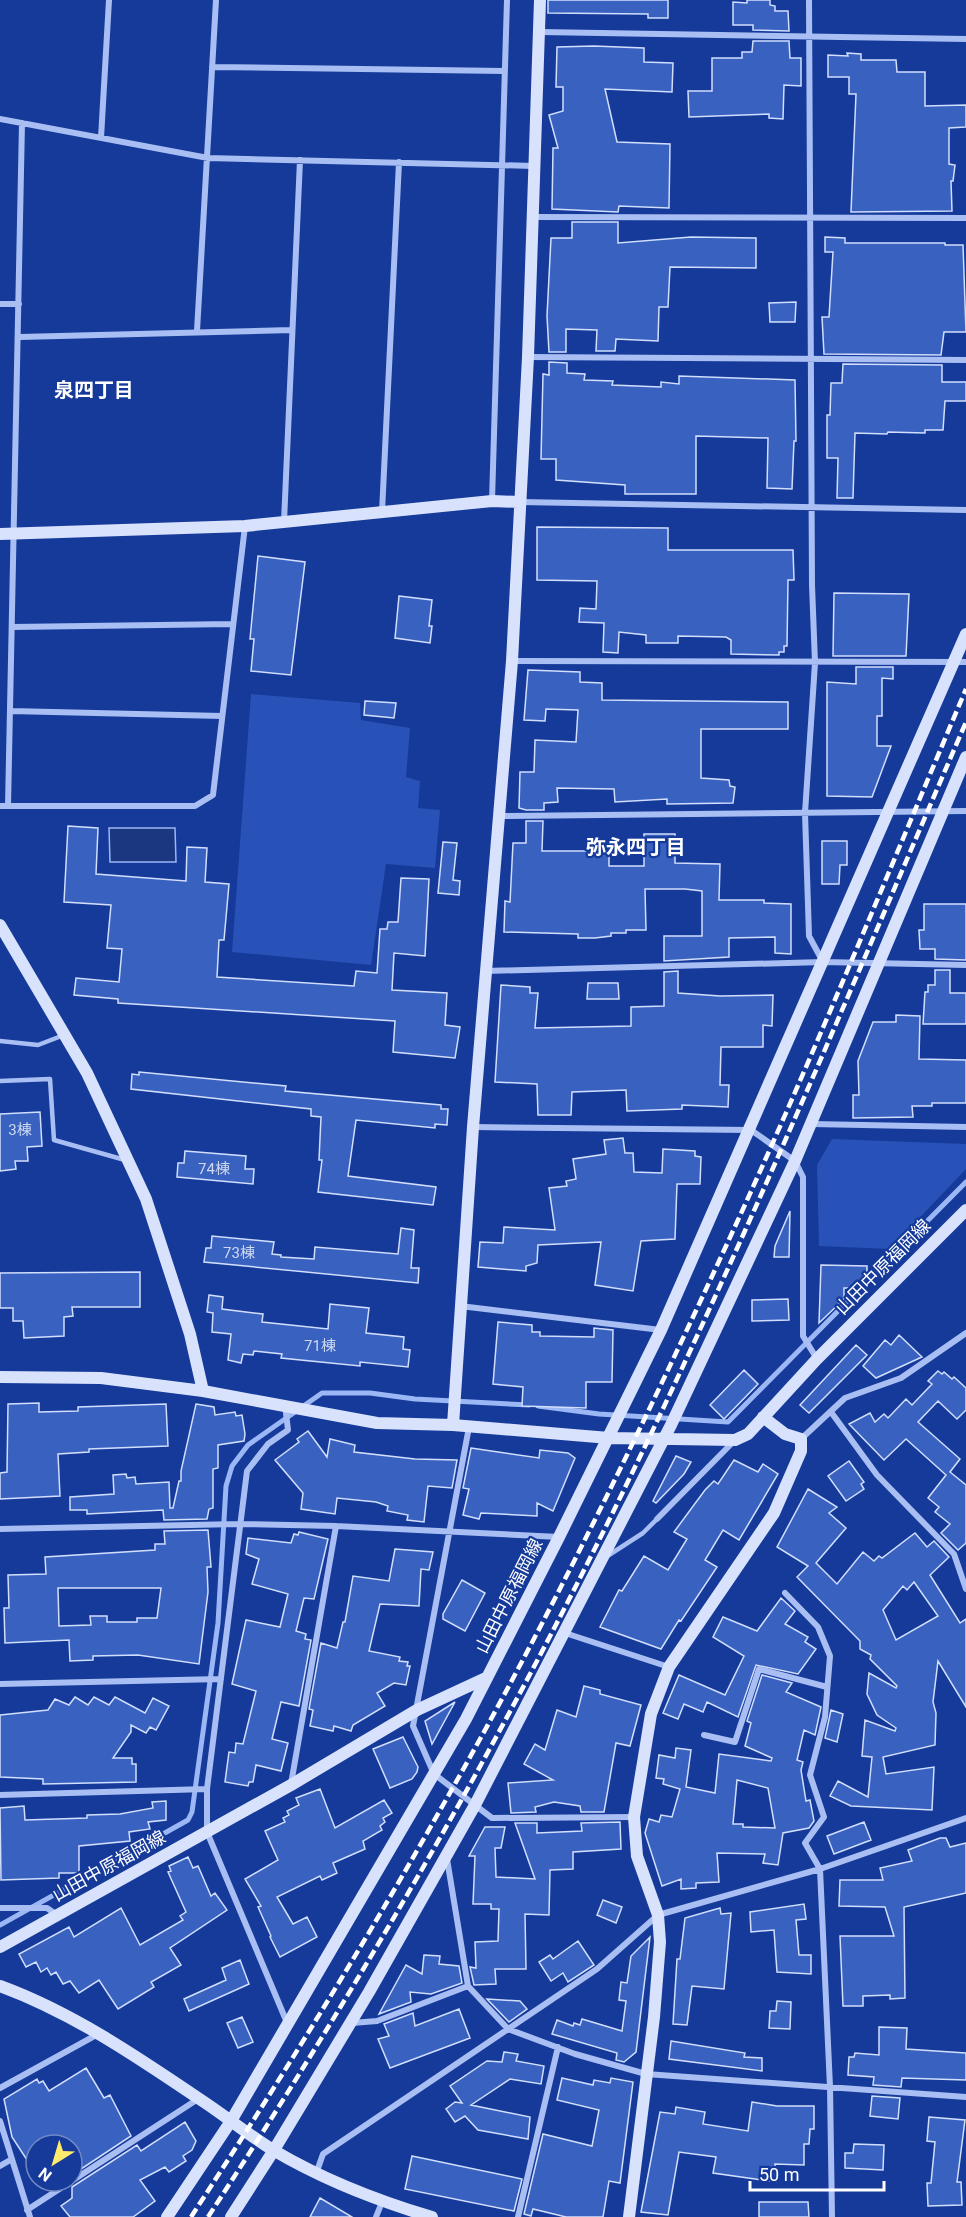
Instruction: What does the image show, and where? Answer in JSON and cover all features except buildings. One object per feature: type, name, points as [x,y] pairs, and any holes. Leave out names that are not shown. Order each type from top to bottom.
[{"type":"street","points":[[101,138],[109,0]]},
{"type":"street","points":[[197,331],[216,0]]},
{"type":"street","points":[[492,501],[507,0]]},
{"type":"street","points":[[453,1425],[473,1127],[512,661],[518,502],[528,357],[540,0]]},
{"type":"street","points":[[809,0],[811,508],[815,663],[805,813],[809,936],[823,962]]},
{"type":"street","points":[[540,32],[966,39]]},
{"type":"street","points":[[212,67],[504,71]]},
{"type":"street","points":[[0,119],[208,158],[535,166]]},
{"type":"street","points":[[8,806],[20,337],[22,123]]},
{"type":"street","points":[[284,522],[300,160]]},
{"type":"street","points":[[382,512],[399,162]]},
{"type":"street","points":[[532,217],[966,218]]},
{"type":"street","points":[[0,304],[19,304]]},
{"type":"street","points":[[20,337],[292,330]]},
{"type":"street","points":[[528,357],[966,360]]},
{"type":"street","points":[[0,534],[245,526],[492,501],[966,510]]},
{"type":"street","points":[[0,806],[195,806],[213,795],[245,526]]},
{"type":"street","points":[[12,627],[233,624]]},
{"type":"street","name":"山田中原福岡線","points":[[0,1947],[291,1785],[417,1710],[486,1678],[618,1421],[661,1330],[751,1130],[889,812],[960,661],[966,634]]},
{"type":"street","points":[[512,661],[815,663],[960,661]]},
{"type":"street","points":[[10,711],[222,716]]},
{"type":"street","points":[[231,2217],[350,2023],[475,1805],[671,1425],[795,1161],[966,757]]},
{"type":"street","points":[[498,816],[966,811]]},
{"type":"street","points":[[0,925],[87,1072],[128,1161],[149,1210],[190,1334],[203,1390]]},
{"type":"street","points":[[486,971],[823,962],[966,965]]},
{"type":"street","points":[[810,1124],[966,1128]]},
{"type":"street","points":[[473,1127],[751,1130],[795,1161],[802,1177],[803,1336],[817,1359]]},
{"type":"street","name":"山田中原福岡線","points":[[735,1440],[748,1434],[817,1359],[964,1216]]},
{"type":"street","points":[[460,1306],[661,1330]]},
{"type":"street","points":[[629,2217],[656,1995],[660,1942],[658,1915],[637,1856],[634,1816],[651,1714],[669,1667],[774,1513],[801,1451],[801,1438],[845,1398],[901,1378],[966,1333]]},
{"type":"street","points":[[0,1377],[101,1378],[203,1390],[285,1409],[311,1410],[377,1423],[469,1426],[609,1438],[735,1440]]},
{"type":"street","points":[[285,1409],[288,1430],[268,1444],[247,1471],[238,1524],[207,1789],[207,1832],[288,2025]]},
{"type":"street","points":[[831,1412],[877,1475],[954,1554],[966,1589]]},
{"type":"street","points":[[763,1418],[785,1434],[801,1438]]},
{"type":"street","points":[[469,1426],[413,1726],[434,1774],[492,1818],[634,1816]]},
{"type":"street","points":[[657,1519],[735,1440]]},
{"type":"street","points":[[0,1529],[238,1524],[336,1526],[559,1538]]},
{"type":"street","points":[[291,1785],[336,1526]]},
{"type":"street","points":[[785,1593],[818,1627],[830,1656],[825,1717],[810,1775],[824,1817],[805,1843],[820,1869],[830,2087],[832,2217]]},
{"type":"street","points":[[565,1633],[669,1667]]},
{"type":"street","points":[[704,1735],[735,1742],[759,1669],[827,1687]]},
{"type":"street","points":[[0,1684],[221,1678]]},
{"type":"street","points":[[167,2217],[231,2121],[288,2025],[434,1774],[486,1678]]},
{"type":"street","points":[[0,1795],[207,1789]]},
{"type":"street","points":[[317,2171],[323,2154],[597,1969],[658,1915],[820,1869],[966,1818]]},
{"type":"street","points":[[447,1855],[468,1986],[508,2029],[646,2074],[966,2097]]},
{"type":"street","points":[[0,1908],[47,1908],[57,1916]]},
{"type":"street","points":[[0,1986],[26,1996],[98,2034],[200,2098],[274,2150],[382,2202],[432,2217]]},
{"type":"street","points":[[350,2023],[377,2021],[468,1986]]},
{"type":"street","points":[[0,2088],[98,2034]]},
{"type":"street","points":[[518,2217],[558,2047]]},
{"type":"street","points":[[0,2121],[29,2213],[200,2098]]},
{"type":"street","points":[[0,2166],[12,2159]]},
{"type":"street","points":[[376,2217],[382,2202]]},
{"type":"lane","points":[[0,1041],[38,1045],[65,1035]]},
{"type":"lane","points":[[0,1081],[50,1078],[54,1140],[128,1161]]},
{"type":"lane","points":[[603,1558],[643,1533],[657,1519]]},
{"type":"shaded area","points":[[251,694],[360,703],[361,720],[410,728],[406,777],[420,781],[418,808],[440,810],[435,868],[386,864],[371,965],[232,952]]},
{"type":"shaded area","points":[[109,828],[175,828],[176,862],[110,862]]},
{"type":"shaded area","points":[[832,1139],[966,1144],[966,1169],[890,1249],[819,1246],[817,1165]]},
{"type":"waterway","points":[[538,1406],[599,1414],[728,1422],[966,1182]]},
{"type":"waterway","points":[[0,1925],[188,1820],[192,1812],[218,1623],[226,1486],[232,1466],[248,1445],[322,1393],[370,1393],[415,1399],[529,1405]]},
{"type":"railway","points":[[191,2217],[289,2064],[383,1909],[483,1734],[560,1589],[669,1368],[768,1154],[966,689]]},
{"type":"railway","points":[[208,2217],[371,1957],[473,1779],[569,1599],[662,1411],[752,1216],[966,722]]},
{"type":"district","name":"泉四丁目","points":[[94,390]]},
{"type":"district","name":"弥永四丁目","points":[[636,847]]}]
